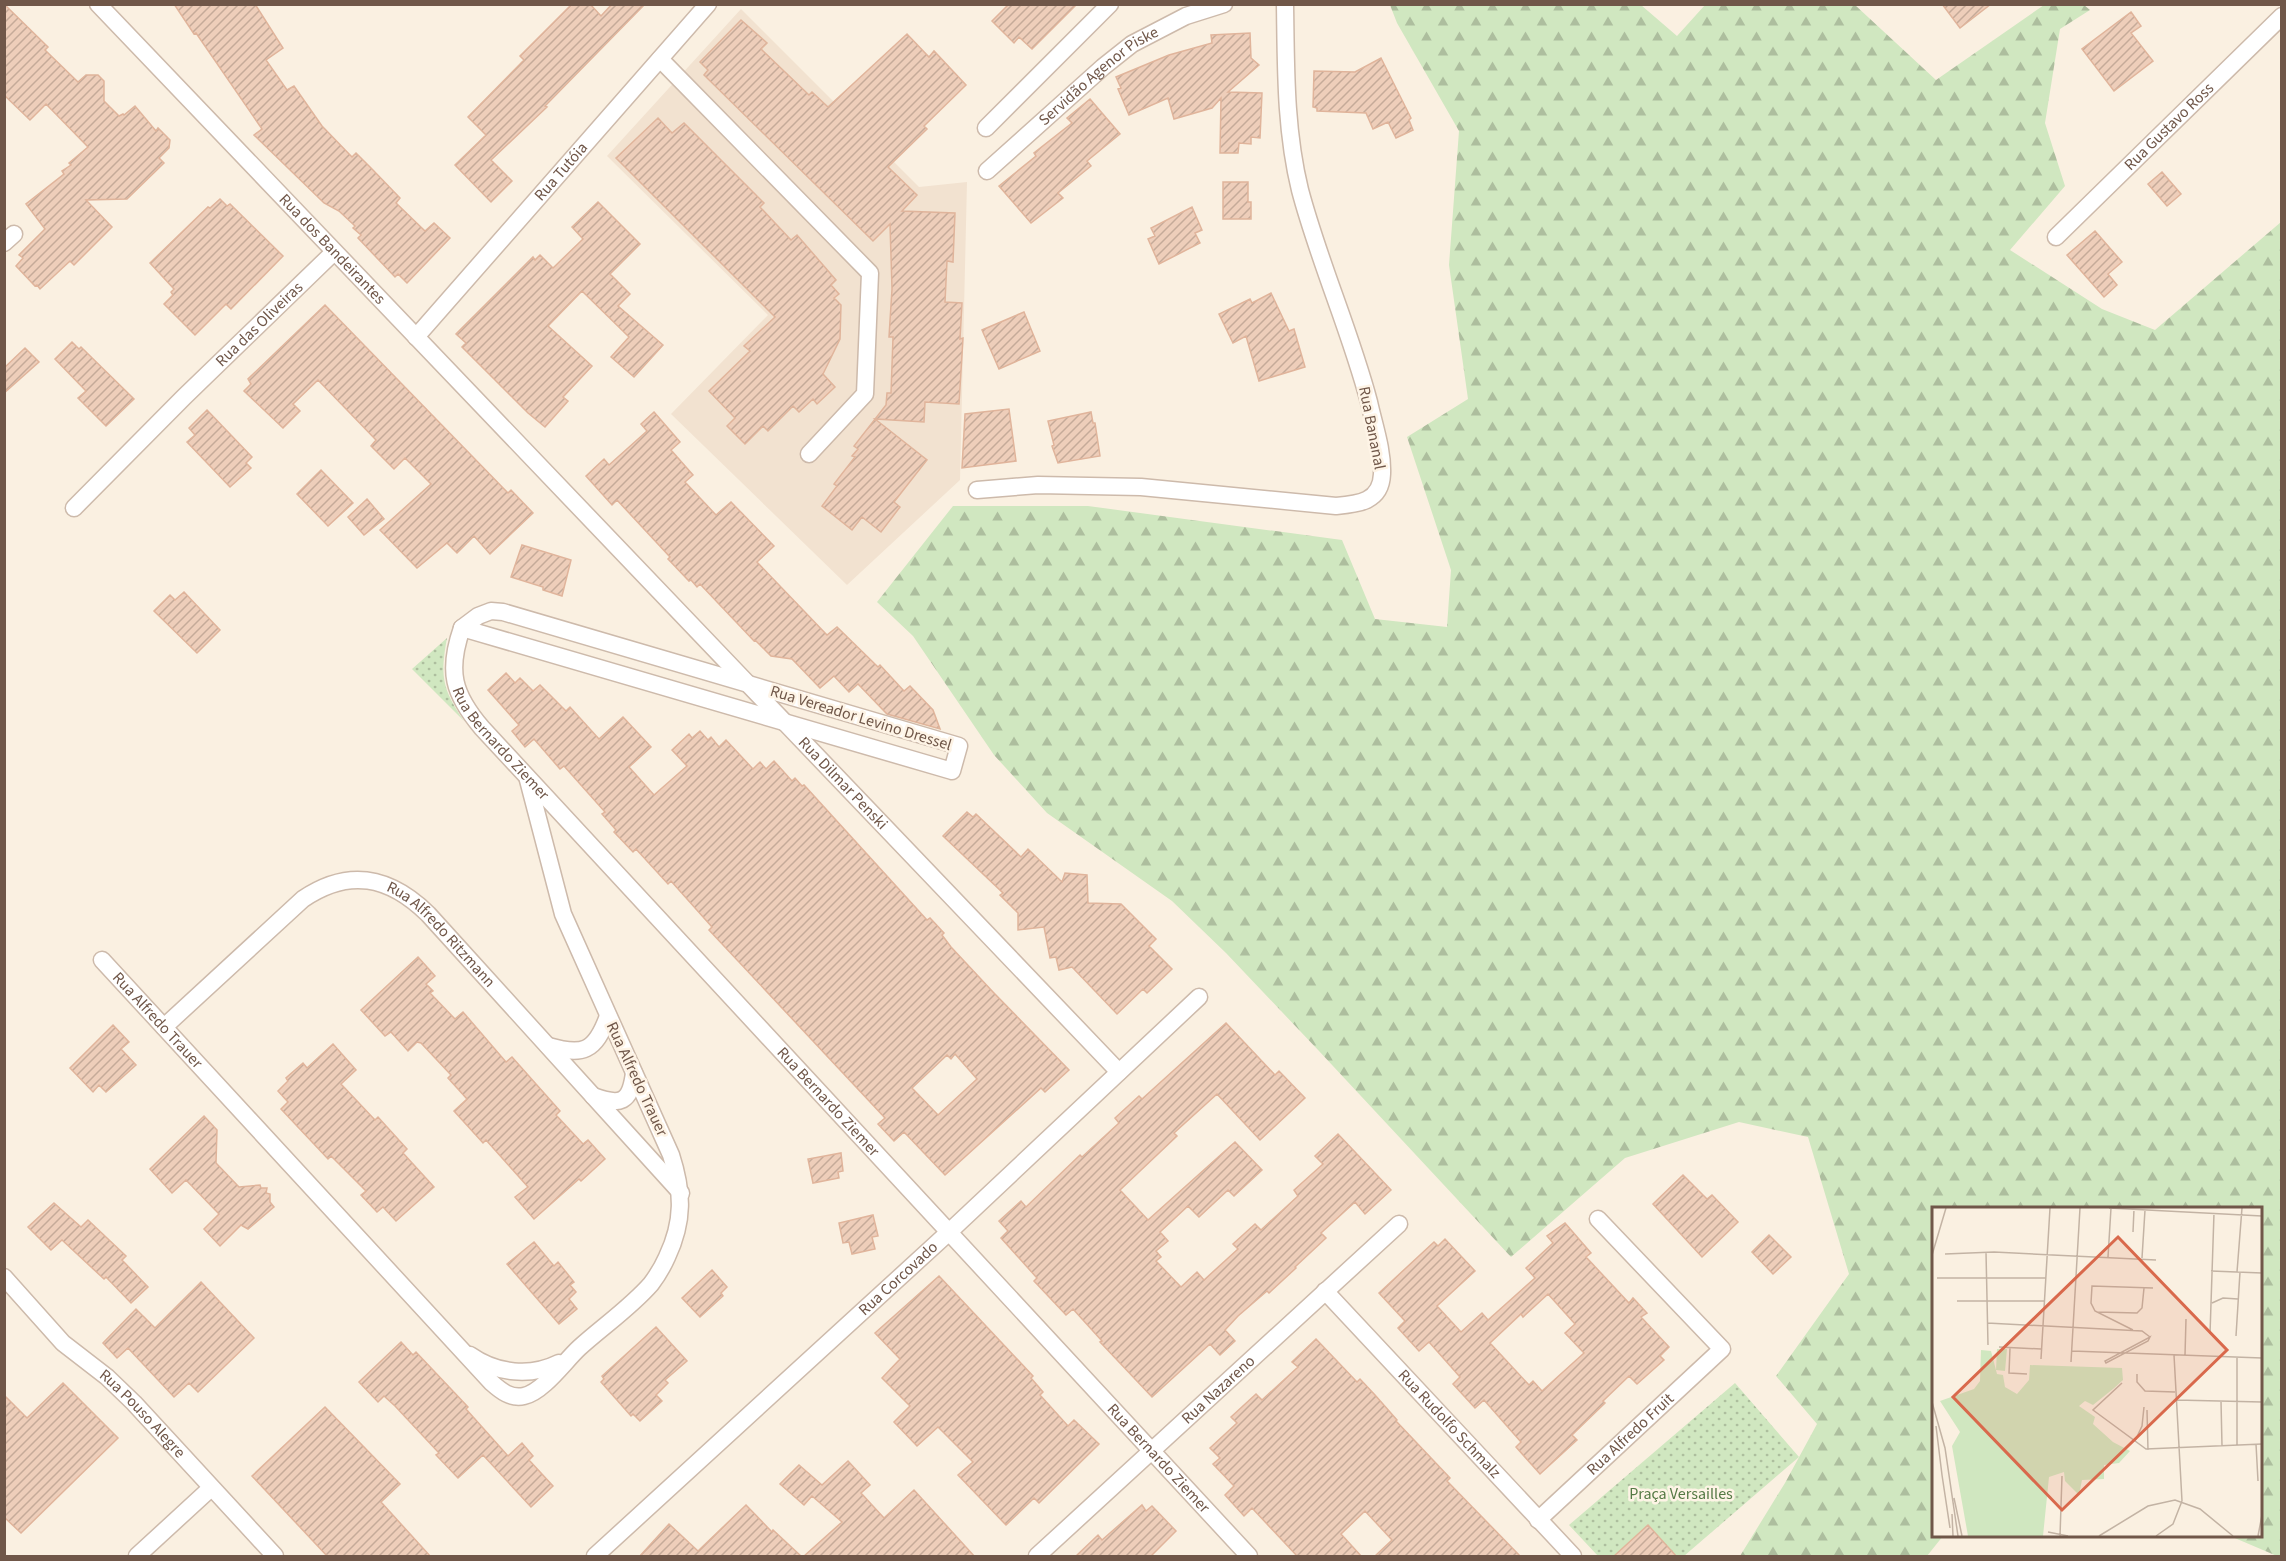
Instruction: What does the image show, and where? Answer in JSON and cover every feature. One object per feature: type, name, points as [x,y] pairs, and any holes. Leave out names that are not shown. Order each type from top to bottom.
[{"type":"street","name":"Rua dos Bandeirantes","points":[[98,4],[566,495]]},
{"type":"street","name":"Rua Tutóia","points":[[416,337],[708,4]]},
{"type":"street","points":[[986,128],[1110,4]]},
{"type":"street","name":"Servidão Agenor Piske","points":[[987,171],[1103,67],[1132,44],[1186,16],[1224,4]]},
{"type":"street","name":"Rua Bananal","points":[[977,490],[1038,485],[1141,487],[1336,506],[1360,504],[1374,495],[1382,476],[1375,426],[1352,344],[1300,190],[1292,148],[1287,108],[1285,4]]},
{"type":"street","name":"Rua Gustavo Ross","points":[[2056,237],[2282,16]]},
{"type":"street","points":[[660,59],[870,273],[865,394],[809,454]]},
{"type":"street","name":"Rua das Oliveiras","points":[[74,508],[184,397],[334,252]]},
{"type":"street","name":"Rua Dilmar Penski","points":[[566,495],[1119,1072]]},
{"type":"street","name":"Rua Vereador Levino Dressel","points":[[491,611],[503,612],[959,746],[952,771],[462,628],[478,616],[491,611]]},
{"type":"street","name":"Rua Bernardo Ziemer","points":[[462,628],[454,655],[455,686],[462,701],[482,728],[1249,1557]]},
{"type":"street","name":"Rua Alfredo Trauer","points":[[102,960],[492,1383],[504,1393],[517,1397],[526,1396],[533,1393],[577,1350],[638,1297],[660,1271],[678,1228],[681,1193],[671,1155],[563,914],[528,780]]},
{"type":"street","name":"Rua Alfredo Ritzmann","points":[[164,1027],[303,899],[332,883],[352,879],[388,885],[414,900],[681,1193]]},
{"type":"street","name":"Rua Corcovado","points":[[595,1557],[948,1233],[1199,997]]},
{"type":"street","points":[[547,1046],[569,1052],[594,1044],[601,1035],[608,1016]]},
{"type":"street","points":[[592,1095],[609,1102],[618,1102],[626,1098],[632,1090],[634,1073]]},
{"type":"street","name":"Rua Alfredo Fruit","points":[[1538,1520],[1722,1349],[1598,1219]]},
{"type":"street","name":"Rua Nazareno","points":[[1037,1557],[1399,1224]]},
{"type":"street","name":"Rua Pouso Alegre","points":[[4,1276],[63,1343],[107,1377],[275,1557]]},
{"type":"street","name":"Rua Rudolfo Schmalz","points":[[1325,1291],[1573,1557]]},
{"type":"street","name":"Rua Alfredo Trauer","points":[[457,1345],[488,1364],[530,1373],[552,1366],[577,1350]]},
{"type":"street","points":[[517,1397],[516,1389],[520,1381],[530,1373]]},
{"type":"street","points":[[137,1557],[211,1488]]},
{"type":"shaded area","points":[[741,9],[919,187],[967,182],[960,480],[847,585],[671,414],[768,315],[607,156]]},
{"type":"green space","points":[[1390,5],[1641,5],[1677,36],[1705,5],[1855,5],[1936,80],[2044,5],[2084,5],[2090,10],[2060,29],[2045,123],[2065,186],[2010,250],[2102,309],[2155,330],[2281,222],[2281,1556],[2232,1537],[2262,1537],[2262,1207],[1932,1207],[1932,1537],[1942,1537],[1927,1556],[1740,1556],[1785,1483],[1817,1424],[1776,1376],[1849,1274],[1808,1137],[1739,1122],[1625,1158],[1511,1257],[1226,953],[1172,901],[1047,813],[994,755],[913,636],[877,602],[953,506],[1088,506],[1342,540],[1375,619],[1447,627],[1451,570],[1407,437],[1468,399],[1449,265],[1459,131],[1397,23]]},
{"type":"green space","points":[[447,638],[444,662],[445,682],[451,700],[464,721],[412,669]]},
{"type":"green space","name":"Praça Versailles","points":[[1735,1383],[1799,1457],[1684,1556],[1598,1556],[1569,1525]]},
{"type":"building","points":[[4,4],[48,47],[45,50],[78,82],[86,75],[98,75],[104,81],[104,101],[119,116],[124,115],[135,106],[156,131],[158,128],[170,140],[169,148],[159,158],[164,163],[127,199],[86,200],[112,227],[74,265],[70,261],[40,289],[16,266],[23,258],[19,255],[45,229],[26,204],[64,174],[62,171],[71,165],[69,163],[88,147],[46,104],[30,120],[4,95]]},
{"type":"building","points":[[174,4],[255,4],[283,48],[266,60],[287,90],[294,86],[322,126],[352,157],[356,153],[372,169],[400,198],[396,203],[425,231],[434,223],[450,238],[407,283],[398,274],[395,277],[358,238],[361,235],[353,228],[355,226],[339,211],[324,203],[254,135],[262,129]]},
{"type":"building","points":[[572,4],[590,4],[601,16],[612,4],[645,4],[545,106],[547,107],[491,160],[512,181],[491,202],[455,165],[486,135],[468,117],[524,60],[520,56]]},
{"type":"building","points":[[1009,4],[1077,4],[1032,49],[1019,37],[1014,43],[992,21]]},
{"type":"building","points":[[1942,4],[1991,4],[1960,28]]},
{"type":"building","points":[[2131,12],[2141,26],[2131,33],[2153,61],[2114,91],[2082,49]]},
{"type":"building","points":[[741,20],[767,43],[761,49],[809,95],[812,92],[828,107],[907,34],[929,57],[934,51],[966,85],[924,126],[927,129],[888,167],[917,195],[902,211],[955,213],[953,262],[947,261],[945,302],[962,303],[960,339],[963,338],[959,404],[925,402],[924,422],[875,419],[886,405],[887,393],[891,393],[893,337],[889,337],[892,289],[890,224],[873,241],[704,75],[708,70],[700,62]]},
{"type":"building","points":[[1250,33],[1251,58],[1259,65],[1228,92],[1262,93],[1260,138],[1251,137],[1251,144],[1239,143],[1238,153],[1220,153],[1221,98],[1212,108],[1174,119],[1168,98],[1129,115],[1118,89],[1121,88],[1116,77],[1169,55],[1212,43],[1211,35]]},
{"type":"building","points":[[1381,58],[1411,118],[1409,120],[1413,130],[1396,138],[1388,122],[1373,129],[1366,113],[1317,111],[1317,108],[1313,107],[1314,71],[1355,72]]},
{"type":"building","points":[[1090,99],[1120,134],[1087,161],[1091,166],[1058,193],[1063,198],[1031,223],[999,186],[1036,156],[1034,153],[1072,123],[1067,118]]},
{"type":"building","points":[[658,118],[672,133],[684,123],[764,203],[760,207],[791,240],[797,235],[836,280],[831,285],[839,294],[834,298],[841,305],[840,339],[823,374],[835,387],[817,404],[813,399],[799,412],[793,406],[768,431],[763,426],[745,444],[727,426],[735,418],[709,391],[750,351],[744,346],[775,317],[616,158]]},
{"type":"building","points":[[2162,172],[2181,194],[2167,206],[2148,184]]},
{"type":"building","points":[[1223,182],[1248,182],[1251,219],[1223,219]]},
{"type":"building","points":[[220,199],[227,206],[230,204],[283,256],[231,309],[226,304],[195,335],[164,304],[173,295],[171,292],[174,289],[150,263],[208,207],[210,208]]},
{"type":"building","points":[[598,202],[640,244],[610,274],[630,294],[618,306],[663,345],[634,377],[611,357],[629,337],[582,291],[548,326],[592,366],[563,397],[568,401],[545,427],[462,347],[466,343],[456,334],[533,257],[535,260],[540,255],[553,268],[583,239],[572,227]]},
{"type":"building","points":[[1192,207],[1202,230],[1195,233],[1200,243],[1159,264],[1148,239],[1155,236],[1151,228]]},
{"type":"building","points":[[2095,231],[2122,262],[2108,274],[2117,285],[2104,297],[2067,255]]},
{"type":"building","points":[[1271,293],[1289,331],[1294,329],[1305,367],[1259,381],[1246,336],[1233,343],[1219,314],[1250,299],[1252,303]]},
{"type":"building","points":[[325,305],[508,493],[511,490],[533,513],[490,554],[474,536],[457,553],[447,543],[417,568],[380,530],[431,484],[405,458],[394,469],[371,446],[376,440],[318,380],[293,404],[300,411],[283,428],[244,391],[251,384],[248,379]]},
{"type":"building","points":[[1024,312],[1040,351],[999,369],[982,330]]},
{"type":"building","points":[[72,342],[79,349],[81,347],[134,399],[106,426],[78,398],[86,391],[55,359]]},
{"type":"building","points":[[25,348],[39,362],[4,393],[4,368]]},
{"type":"building","points":[[1009,409],[1016,461],[962,468],[965,414]]},
{"type":"building","points":[[207,410],[252,457],[246,463],[251,468],[230,487],[187,442],[195,435],[189,428]]},
{"type":"building","points":[[654,412],[680,442],[671,450],[693,475],[685,482],[716,515],[731,502],[774,546],[757,562],[827,635],[837,627],[878,667],[880,665],[904,691],[910,686],[933,710],[940,729],[887,714],[858,684],[849,692],[834,676],[820,688],[792,659],[771,656],[700,584],[697,587],[691,580],[689,581],[617,500],[612,505],[586,476],[604,459],[609,465],[647,431],[641,424]]},
{"type":"building","points":[[1091,412],[1100,456],[1058,463],[1052,446],[1054,445],[1048,421]]},
{"type":"building","points":[[875,419],[927,460],[894,502],[900,507],[881,532],[862,517],[852,530],[822,506],[837,486],[834,484],[855,457],[852,456],[858,449],[854,446]]},
{"type":"building","points":[[321,470],[353,503],[328,526],[297,494]]},
{"type":"building","points":[[367,499],[384,519],[364,535],[348,517]]},
{"type":"building","points":[[522,545],[571,560],[562,596],[543,590],[543,587],[511,577]]},
{"type":"building","points":[[184,592],[220,630],[197,653],[154,611],[170,595],[175,600]]},
{"type":"building","points":[[506,673],[515,683],[520,678],[533,691],[540,685],[566,711],[570,707],[599,739],[623,717],[651,747],[629,767],[654,795],[687,766],[672,750],[689,734],[692,738],[700,731],[708,740],[711,737],[719,747],[726,740],[753,769],[760,762],[766,769],[774,761],[792,781],[795,778],[802,786],[804,785],[927,920],[930,918],[944,933],[942,935],[951,947],[1069,1070],[1045,1092],[1041,1088],[945,1175],[904,1132],[894,1141],[878,1124],[885,1118],[709,930],[712,927],[671,881],[668,884],[636,849],[633,852],[614,832],[616,830],[602,814],[605,812],[564,766],[560,769],[534,739],[525,747],[512,731],[519,725],[488,690]],"holes":[[[955,1054],[977,1079],[938,1115],[912,1088],[947,1055],[951,1059]]]},
{"type":"building","points":[[967,812],[973,817],[976,814],[1021,857],[1028,849],[1062,882],[1065,873],[1087,875],[1088,903],[1121,904],[1156,939],[1149,946],[1172,969],[1147,993],[1143,989],[1117,1014],[1072,967],[1059,970],[1056,957],[1050,958],[1044,927],[1018,930],[1018,913],[1000,895],[1003,893],[943,836]]},
{"type":"building","points":[[418,957],[435,976],[426,984],[433,991],[430,993],[455,1019],[463,1012],[506,1062],[512,1057],[560,1111],[556,1115],[583,1144],[588,1140],[605,1159],[534,1219],[515,1197],[528,1187],[486,1140],[483,1143],[454,1111],[467,1099],[448,1078],[451,1075],[421,1043],[417,1042],[408,1051],[391,1032],[385,1036],[361,1010]]},
{"type":"building","points":[[1226,1023],[1275,1075],[1279,1071],[1305,1098],[1260,1140],[1217,1094],[1174,1133],[1177,1136],[1120,1190],[1148,1220],[1235,1142],[1262,1170],[1234,1196],[1228,1190],[1199,1217],[1188,1206],[1160,1232],[1168,1241],[1156,1251],[1161,1257],[1156,1261],[1181,1287],[1197,1272],[1204,1280],[1238,1249],[1233,1244],[1255,1224],[1261,1230],[1298,1196],[1294,1190],[1323,1164],[1315,1156],[1338,1134],[1391,1190],[1365,1214],[1355,1202],[1321,1233],[1326,1238],[1296,1268],[1269,1293],[1267,1291],[1238,1316],[1225,1330],[1235,1341],[1220,1355],[1210,1344],[1152,1397],[1100,1342],[1102,1341],[1073,1309],[1066,1315],[1034,1281],[1037,1278],[1001,1238],[1008,1231],[999,1221],[1021,1201],[1026,1207],[1080,1155],[1082,1157],[1119,1123],[1115,1118],[1139,1096],[1142,1099]]},
{"type":"building","points":[[113,1025],[129,1042],[121,1049],[136,1065],[106,1092],[99,1085],[93,1092],[70,1068]]},
{"type":"building","points":[[333,1044],[356,1070],[341,1084],[375,1120],[378,1117],[407,1149],[403,1153],[434,1187],[396,1221],[383,1207],[377,1212],[361,1195],[366,1191],[331,1156],[328,1159],[281,1109],[288,1102],[278,1091],[288,1081],[286,1078],[303,1063],[307,1068]]},
{"type":"building","points":[[204,1116],[217,1130],[216,1163],[239,1187],[260,1185],[261,1188],[267,1188],[266,1193],[270,1194],[270,1202],[274,1207],[248,1229],[241,1225],[220,1246],[204,1229],[219,1214],[186,1180],[172,1193],[150,1169]]},
{"type":"building","points":[[841,1153],[843,1171],[838,1172],[839,1178],[813,1183],[808,1159]]},
{"type":"building","points":[[1683,1175],[1707,1199],[1712,1195],[1738,1222],[1702,1257],[1653,1204]]},
{"type":"building","points":[[54,1203],[81,1227],[88,1220],[126,1256],[122,1260],[148,1287],[131,1303],[106,1277],[104,1279],[62,1240],[51,1250],[28,1227]]},
{"type":"building","points":[[873,1215],[878,1236],[872,1237],[875,1249],[852,1254],[849,1242],[843,1243],[839,1223]]},
{"type":"building","points":[[1565,1223],[1591,1253],[1586,1257],[1629,1303],[1633,1298],[1647,1313],[1641,1317],[1669,1347],[1660,1356],[1664,1360],[1637,1384],[1629,1376],[1603,1401],[1605,1403],[1572,1435],[1577,1440],[1540,1474],[1516,1447],[1521,1442],[1484,1400],[1475,1408],[1453,1384],[1460,1377],[1429,1342],[1419,1351],[1398,1328],[1405,1321],[1379,1293],[1434,1242],[1438,1246],[1445,1239],[1475,1271],[1437,1306],[1461,1332],[1482,1313],[1488,1320],[1535,1278],[1526,1268],[1553,1243],[1547,1236]],"holes":[[[1548,1294],[1575,1324],[1565,1333],[1584,1353],[1542,1391],[1533,1381],[1529,1385],[1490,1343],[1521,1314],[1523,1317]]]},
{"type":"building","points":[[1769,1235],[1791,1257],[1773,1274],[1752,1252]]},
{"type":"building","points":[[534,1242],[554,1266],[558,1262],[574,1282],[570,1285],[576,1292],[569,1299],[577,1309],[559,1324],[507,1264]]},
{"type":"building","points":[[712,1270],[727,1287],[721,1293],[723,1296],[700,1317],[682,1298]]},
{"type":"building","points":[[939,1276],[1033,1376],[1031,1378],[1043,1392],[1040,1395],[1068,1426],[1074,1420],[1099,1444],[1039,1503],[1034,1498],[1006,1525],[958,1475],[973,1462],[938,1427],[917,1446],[894,1422],[910,1406],[882,1378],[900,1359],[875,1333]]},
{"type":"building","points":[[201,1282],[254,1338],[198,1392],[189,1383],[174,1397],[128,1348],[117,1358],[103,1343],[136,1309],[155,1328]]},
{"type":"building","points":[[656,1327],[687,1361],[665,1380],[668,1383],[656,1395],[662,1401],[640,1421],[633,1414],[631,1416],[601,1382],[604,1379],[602,1376]]},
{"type":"building","points":[[1316,1339],[1357,1382],[1360,1379],[1450,1478],[1447,1481],[1521,1557],[1374,1557],[1392,1540],[1365,1511],[1341,1534],[1362,1557],[1298,1557],[1252,1508],[1244,1516],[1225,1495],[1234,1486],[1213,1464],[1220,1458],[1210,1448],[1237,1423],[1231,1417],[1256,1394],[1262,1400],[1298,1367],[1292,1362]]},
{"type":"building","points":[[401,1342],[413,1355],[416,1352],[468,1407],[466,1409],[508,1456],[522,1443],[533,1456],[529,1460],[553,1486],[531,1507],[483,1455],[458,1478],[436,1455],[439,1453],[395,1406],[384,1396],[378,1402],[359,1382]]},
{"type":"building","points":[[63,1383],[118,1438],[21,1533],[4,1517],[4,1395],[27,1418]]},
{"type":"building","points":[[325,1407],[400,1484],[381,1502],[431,1557],[328,1557],[252,1476]]},
{"type":"building","points":[[848,1461],[870,1485],[861,1493],[884,1518],[914,1490],[975,1557],[803,1557],[842,1522],[812,1496],[804,1505],[780,1484],[799,1465],[822,1485]]},
{"type":"building","points":[[746,1505],[772,1532],[773,1530],[802,1557],[639,1557],[669,1524],[698,1551]]},
{"type":"building","points":[[1142,1505],[1146,1511],[1152,1506],[1176,1531],[1150,1557],[1075,1557],[1098,1535],[1102,1540]]},
{"type":"building","points":[[1648,1525],[1677,1557],[1613,1557]]}]
